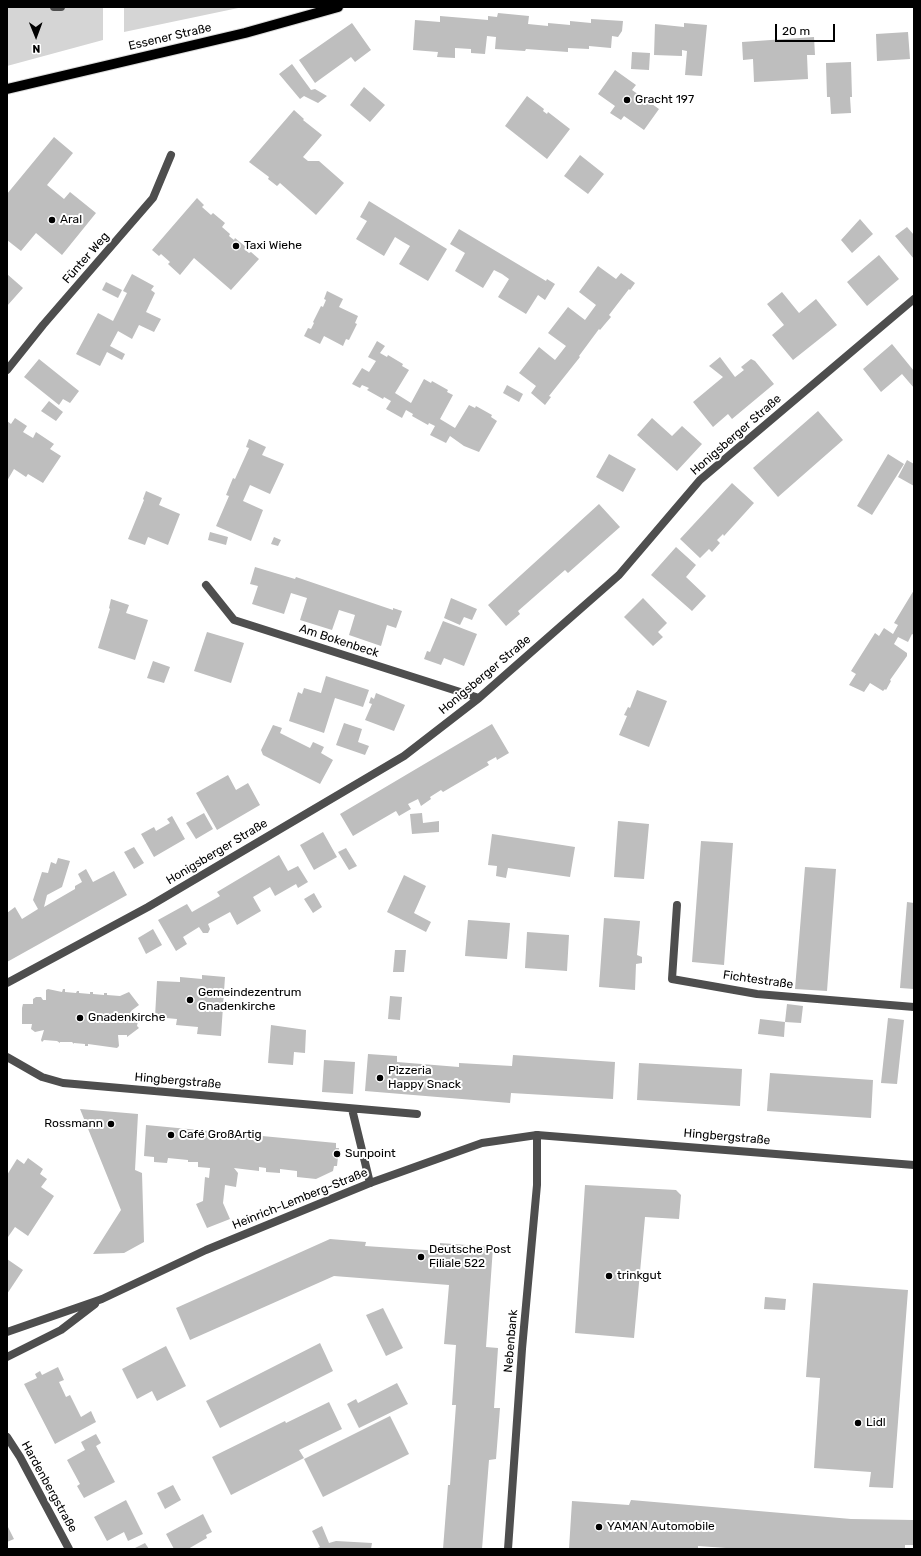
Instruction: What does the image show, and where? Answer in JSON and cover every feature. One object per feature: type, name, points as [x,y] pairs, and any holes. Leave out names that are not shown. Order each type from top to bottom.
[{"type":"main road","name":"Essener Straße","points":[[7,89],[237,34],[338,7]]},
{"type":"street","points":[[54,7],[61,7]]},
{"type":"street","name":"Fünter Weg","points":[[7,370],[43,325],[153,198],[171,154]]},
{"type":"street","name":"Honigsberger Straße","points":[[7,983],[148,907],[404,756],[480,698],[619,575],[700,480],[914,299]]},
{"type":"street","name":"Am Bokenbeck","points":[[206,585],[234,620],[480,698]]},
{"type":"street","name":"Fichtestraße","points":[[677,905],[672,978],[757,994],[914,1007]]},
{"type":"street","name":"Hingbergstraße","points":[[7,1057],[42,1077],[63,1083],[417,1114]]},
{"type":"street","points":[[352,1109],[370,1182]]},
{"type":"street","name":"Hingbergstraße","points":[[537,1135],[914,1165]]},
{"type":"street","name":"Heinrich-Lemberg-Straße","points":[[7,1332],[102,1299],[206,1250],[370,1182],[482,1143],[537,1135]]},
{"type":"street","name":"Nebenbank","points":[[508,1549],[522,1349],[537,1185],[537,1135]]},
{"type":"street","name":"Heinrich-Lemberg-Straße","points":[[7,1356],[61,1330],[102,1299]]},
{"type":"street","name":"Hardenbergstraße","points":[[7,1437],[20,1457],[69,1549]]},
{"type":"shaded area","points":[[7,7],[103,7],[103,40],[7,66]]},
{"type":"shaded area","points":[[124,7],[243,7],[124,32]]},
{"type":"building","points":[[498,13],[529,16],[528,24],[548,26],[548,23],[570,25],[570,21],[591,23],[591,19],[623,21],[622,31],[618,37],[612,36],[611,48],[589,46],[589,49],[568,48],[568,52],[526,49],[525,51],[495,49],[496,37],[487,36],[485,54],[471,53],[471,49],[455,48],[455,58],[437,57],[438,52],[413,50],[415,20],[440,22],[440,16],[488,20],[488,16],[497,17]]},
{"type":"building","points":[[352,23],[371,50],[355,62],[351,57],[315,83],[299,60]]},
{"type":"building","points":[[684,23],[707,25],[702,76],[685,75],[687,51],[682,50],[682,56],[654,55],[655,24],[684,27]]},
{"type":"building","points":[[908,32],[910,59],[877,61],[876,34]]},
{"type":"building","points":[[814,37],[815,55],[807,55],[808,79],[754,82],[753,59],[743,60],[742,42]]},
{"type":"building","points":[[632,52],[650,53],[649,70],[631,69]]},
{"type":"building","points":[[851,62],[851,113],[831,114],[830,97],[827,97],[826,63]]},
{"type":"building","points":[[292,64],[311,90],[315,89],[327,96],[318,103],[304,96],[300,99],[279,74]]},
{"type":"building","name":"Gracht 197","points":[[615,70],[636,85],[632,90],[659,109],[644,130],[624,116],[621,120],[610,113],[615,106],[598,94]]},
{"type":"building","points":[[364,87],[385,105],[370,122],[350,105]]},
{"type":"building","points":[[527,96],[544,109],[543,111],[547,114],[548,112],[570,129],[547,159],[505,126]]},
{"type":"building","points":[[294,110],[304,119],[303,120],[322,135],[303,157],[308,161],[319,161],[344,183],[316,215],[280,183],[277,186],[268,179],[269,177],[249,162]]},
{"type":"building","points":[[54,137],[73,153],[47,185],[64,199],[70,192],[96,213],[62,255],[36,233],[21,251],[7,240],[7,194]]},
{"type":"building","points":[[580,155],[604,174],[588,194],[564,176]]},
{"type":"building","points":[[197,198],[204,205],[202,207],[211,215],[213,213],[225,223],[222,227],[230,234],[229,236],[234,240],[235,238],[246,247],[244,249],[249,253],[251,252],[259,259],[231,290],[194,258],[180,275],[168,264],[170,262],[161,254],[159,256],[152,250]]},
{"type":"building","points":[[369,201],[447,249],[428,281],[399,264],[410,246],[395,237],[384,256],[356,239],[367,221],[360,217]]},
{"type":"building","points":[[860,219],[873,234],[852,253],[841,240]]},
{"type":"building","points":[[907,227],[914,235],[914,259],[895,236]]},
{"type":"building","points":[[459,229],[546,281],[547,279],[555,284],[545,300],[538,295],[526,314],[498,297],[509,279],[502,274],[494,270],[483,288],[455,271],[465,253],[450,244]]},
{"type":"building","points":[[879,255],[899,279],[867,306],[847,282]]},
{"type":"building","points":[[598,266],[616,279],[621,273],[635,283],[609,315],[611,317],[600,330],[599,329],[579,356],[580,357],[549,396],[551,397],[545,405],[531,393],[536,386],[519,373],[539,347],[555,360],[566,346],[548,333],[568,307],[585,320],[596,305],[579,292]]},
{"type":"building","points":[[7,274],[23,288],[7,306]]},
{"type":"building","points":[[132,274],[154,286],[151,290],[155,293],[146,312],[161,319],[154,332],[139,325],[132,339],[118,331],[110,346],[125,354],[122,360],[107,352],[100,366],[76,354],[98,313],[113,321],[127,293],[123,291]]},
{"type":"building","points":[[106,282],[122,290],[118,298],[102,290]]},
{"type":"building","points":[[327,291],[343,299],[339,307],[358,316],[355,323],[357,324],[349,340],[346,339],[343,346],[324,336],[320,344],[304,336],[308,328],[311,329],[321,306],[323,307],[326,300],[324,299]]},
{"type":"building","points":[[782,292],[799,313],[816,299],[837,325],[793,360],[772,335],[784,325],[767,304]]},
{"type":"building","points":[[377,341],[385,346],[380,353],[387,357],[388,355],[403,364],[402,366],[409,370],[395,393],[411,403],[424,379],[431,383],[432,381],[448,390],[447,392],[453,395],[440,419],[455,428],[469,405],[475,408],[476,406],[492,415],[491,417],[497,421],[479,452],[464,446],[450,436],[446,443],[430,435],[435,426],[429,423],[428,425],[412,416],[413,414],[406,410],[402,418],[386,409],[391,401],[384,397],[383,399],[367,390],[369,388],[362,385],[360,388],[352,384],[362,368],[369,372],[376,361],[368,357]]},
{"type":"building","points":[[892,344],[914,371],[914,388],[902,374],[881,392],[863,369]]},
{"type":"building","points":[[720,357],[735,377],[744,370],[741,367],[751,359],[755,361],[774,384],[732,419],[728,414],[713,427],[693,402],[723,377],[709,366]]},
{"type":"building","points":[[39,359],[79,391],[70,403],[63,399],[59,405],[24,377]]},
{"type":"building","points":[[507,385],[523,394],[519,402],[503,393]]},
{"type":"building","points":[[49,401],[63,412],[56,421],[41,411]]},
{"type":"building","points":[[818,411],[843,440],[778,497],[753,468]]},
{"type":"building","points":[[15,418],[27,426],[23,432],[33,438],[36,432],[54,444],[50,449],[61,456],[43,483],[28,474],[26,477],[14,469],[7,481],[7,421],[11,424]]},
{"type":"building","points":[[652,418],[672,436],[682,426],[702,444],[677,471],[637,435]]},
{"type":"building","points":[[249,439],[266,447],[262,455],[284,464],[270,494],[250,485],[243,501],[263,510],[251,541],[216,526],[229,496],[226,495],[233,478],[235,479],[249,448],[246,447]]},
{"type":"building","points":[[609,454],[636,469],[623,492],[596,477]]},
{"type":"building","points":[[888,454],[904,464],[872,515],[857,506]]},
{"type":"building","points":[[907,460],[914,464],[914,486],[898,477]]},
{"type":"building","points":[[732,483],[754,503],[724,536],[723,534],[717,540],[720,543],[712,552],[709,549],[700,558],[680,539]]},
{"type":"building","points":[[146,491],[162,498],[159,505],[180,514],[168,545],[148,537],[145,545],[128,539],[144,500]]},
{"type":"building","points":[[599,504],[620,527],[568,573],[565,570],[518,611],[520,614],[506,626],[488,605]]},
{"type":"building","points":[[210,532],[228,537],[226,545],[208,540]]},
{"type":"building","points":[[274,537],[281,540],[278,546],[271,544]]},
{"type":"building","points":[[676,547],[696,565],[686,577],[706,596],[692,611],[651,575]]},
{"type":"building","points":[[255,567],[295,579],[296,577],[393,610],[393,608],[402,611],[396,628],[387,625],[381,646],[349,635],[355,615],[339,610],[332,630],[300,620],[307,598],[291,593],[284,614],[252,604],[258,586],[250,584]]},
{"type":"building","points":[[914,590],[914,635],[912,634],[908,642],[898,637],[894,644],[907,653],[907,656],[890,680],[891,681],[886,690],[885,689],[883,691],[870,683],[864,692],[849,685],[856,674],[851,671],[875,633],[879,636],[884,628],[893,634],[898,625],[894,623]]},
{"type":"building","points":[[451,598],[477,609],[472,620],[464,617],[460,625],[444,618]]},
{"type":"building","points":[[643,598],[667,623],[658,632],[663,637],[653,646],[624,617]]},
{"type":"building","points":[[111,599],[129,605],[126,613],[148,620],[135,660],[98,648],[110,609]]},
{"type":"building","points":[[443,621],[477,634],[464,666],[444,658],[441,665],[424,659],[427,651],[430,652]]},
{"type":"building","points":[[207,632],[244,643],[231,683],[194,671]]},
{"type":"building","points":[[153,661],[170,667],[164,683],[147,678]]},
{"type":"building","points":[[326,676],[369,690],[363,707],[335,698],[324,733],[289,721],[298,692],[302,694],[304,688],[321,693]]},
{"type":"building","points":[[637,690],[667,701],[649,747],[619,735],[627,716],[624,715],[628,707],[630,708]]},
{"type":"building","points":[[376,693],[405,705],[394,731],[365,720],[372,704],[369,703],[371,697],[374,699]]},
{"type":"building","points":[[344,723],[362,729],[358,742],[369,746],[365,755],[336,745]]},
{"type":"building","points":[[492,724],[509,753],[497,760],[496,757],[487,762],[489,765],[443,792],[441,790],[430,797],[431,799],[421,806],[418,799],[408,804],[411,809],[399,816],[396,811],[353,836],[340,814]]},
{"type":"building","points":[[273,725],[282,728],[280,733],[310,748],[313,742],[324,747],[321,753],[333,760],[320,784],[263,755],[261,750]]},
{"type":"building","points":[[228,775],[236,790],[248,783],[260,805],[217,830],[196,793]]},
{"type":"building","points":[[204,813],[213,829],[196,839],[186,823]]},
{"type":"building","points":[[422,813],[423,823],[439,821],[439,832],[412,834],[410,814]]},
{"type":"building","points":[[172,816],[185,839],[154,857],[141,834],[154,827],[156,831],[170,823],[167,819]]},
{"type":"building","points":[[618,821],[649,824],[644,879],[614,877]]},
{"type":"building","points":[[323,832],[337,857],[314,870],[300,845]]},
{"type":"building","points":[[492,834],[575,847],[570,877],[508,868],[506,878],[496,876],[497,866],[488,865]]},
{"type":"building","points":[[701,841],[733,843],[724,965],[692,962]]},
{"type":"building","points":[[134,847],[144,863],[134,869],[124,852]]},
{"type":"building","points":[[346,848],[357,866],[349,870],[338,852]]},
{"type":"building","points":[[279,855],[288,871],[298,866],[308,882],[298,888],[296,884],[275,896],[270,887],[253,897],[261,911],[237,925],[230,912],[208,924],[210,929],[208,933],[203,933],[199,927],[183,937],[187,944],[176,951],[158,920],[187,904],[192,912],[220,896],[217,892]]},
{"type":"building","points":[[58,858],[70,861],[62,887],[47,895],[44,907],[75,889],[75,886],[82,882],[78,874],[86,869],[93,882],[114,871],[127,895],[7,962],[7,913],[15,907],[22,919],[38,909],[33,900],[42,872],[48,873],[51,862],[56,864]]},
{"type":"building","points":[[805,867],[836,869],[827,991],[795,989]]},
{"type":"building","points":[[404,875],[426,886],[414,913],[431,922],[426,932],[387,912]]},
{"type":"building","points":[[314,893],[322,907],[313,913],[304,899]]},
{"type":"building","points":[[907,902],[914,903],[914,989],[900,988]]},
{"type":"building","points":[[604,918],[640,921],[637,955],[642,957],[642,963],[636,964],[635,990],[599,987]]},
{"type":"building","points":[[468,920],[510,923],[507,959],[465,956]]},
{"type":"building","points":[[153,929],[162,945],[146,954],[138,938]]},
{"type":"building","points":[[527,932],[569,935],[567,971],[525,968]]},
{"type":"building","points":[[395,950],[406,950],[404,972],[393,972]]},
{"type":"building","name":"Gemeindezentrum Gnadenkirche","points":[[202,975],[225,977],[221,1036],[197,1034],[198,1027],[176,1025],[177,1019],[155,1017],[157,981],[180,982],[180,977],[202,979]]},
{"type":"building","name":"Gnadenkirche","points":[[48,989],[62,992],[63,989],[65,989],[65,992],[76,993],[79,991],[79,993],[90,994],[90,992],[93,992],[93,994],[104,995],[104,993],[107,993],[107,995],[120,996],[129,992],[139,1005],[131,1011],[136,1017],[139,1016],[137,1026],[139,1028],[127,1037],[127,1035],[118,1035],[119,1046],[117,1048],[88,1044],[88,1046],[85,1046],[85,1044],[74,1044],[72,1042],[60,1043],[57,1041],[44,1040],[42,1042],[41,1040],[44,1030],[35,1032],[31,1029],[32,1024],[22,1024],[22,1008],[23,1004],[33,1004],[33,999],[36,997],[41,997],[43,1000],[46,1000],[46,990]]},
{"type":"building","points":[[390,996],[402,997],[400,1020],[388,1019]]},
{"type":"building","points":[[787,1004],[803,1006],[801,1023],[785,1022]]},
{"type":"building","points":[[888,1018],[904,1020],[897,1084],[881,1083]]},
{"type":"building","points":[[760,1019],[785,1022],[784,1037],[758,1034]]},
{"type":"building","points":[[271,1025],[306,1030],[305,1053],[294,1052],[293,1065],[268,1063]]},
{"type":"building","points":[[368,1054],[397,1056],[397,1062],[459,1067],[459,1063],[512,1066],[513,1055],[615,1062],[613,1099],[511,1093],[510,1103],[365,1091]]},
{"type":"building","points":[[324,1060],[355,1062],[353,1094],[322,1092]]},
{"type":"building","points":[[639,1063],[742,1069],[740,1106],[637,1100]]},
{"type":"building","points":[[770,1073],[873,1080],[871,1118],[767,1111]]},
{"type":"building","points":[[80,1109],[138,1114],[135,1170],[142,1173],[144,1242],[124,1253],[93,1254],[121,1210]]},
{"type":"building","points":[[146,1125],[336,1143],[336,1148],[339,1148],[337,1166],[334,1166],[333,1171],[316,1179],[297,1177],[297,1171],[280,1169],[280,1173],[266,1172],[266,1168],[259,1167],[259,1171],[234,1168],[238,1173],[236,1187],[225,1185],[223,1203],[230,1219],[207,1228],[196,1204],[203,1201],[205,1177],[209,1178],[210,1168],[198,1167],[198,1162],[188,1162],[188,1160],[168,1158],[167,1163],[154,1162],[154,1157],[144,1156]]},
{"type":"building","points":[[28,1158],[43,1169],[40,1174],[47,1179],[41,1187],[54,1196],[28,1236],[15,1227],[8,1237],[7,1175],[17,1159],[24,1164]]},
{"type":"building","name":"trinkgut","points":[[585,1185],[676,1190],[681,1195],[679,1219],[645,1217],[634,1338],[575,1333]]},
{"type":"building","points":[[330,1239],[366,1242],[365,1246],[440,1251],[440,1243],[493,1247],[486,1347],[498,1348],[494,1408],[500,1408],[496,1459],[489,1460],[482,1549],[443,1549],[448,1485],[450,1485],[456,1405],[452,1405],[456,1345],[444,1344],[449,1285],[334,1276],[190,1340],[176,1308]]},
{"type":"building","points":[[7,1259],[23,1270],[7,1294]]},
{"type":"building","name":"Lidl","points":[[813,1283],[908,1290],[893,1488],[869,1487],[871,1472],[814,1468],[820,1378],[806,1377]]},
{"type":"building","points":[[765,1297],[786,1299],[785,1310],[764,1309]]},
{"type":"building","points":[[383,1308],[403,1348],[386,1356],[366,1315]]},
{"type":"building","points":[[320,1343],[333,1371],[220,1428],[206,1401]]},
{"type":"building","points":[[166,1346],[186,1386],[157,1401],[152,1391],[137,1399],[122,1369]]},
{"type":"building","points":[[58,1367],[64,1380],[59,1382],[66,1397],[70,1395],[81,1417],[91,1411],[96,1422],[55,1444],[24,1384],[37,1378],[35,1374],[40,1371],[42,1375]]},
{"type":"building","points":[[397,1383],[408,1404],[359,1428],[347,1404],[356,1399],[358,1403]]},
{"type":"building","points":[[329,1402],[342,1429],[299,1450],[304,1458],[231,1495],[212,1457],[285,1421],[286,1423]]},
{"type":"building","points":[[390,1416],[409,1454],[323,1497],[304,1459]]},
{"type":"building","points":[[96,1434],[101,1443],[96,1446],[115,1482],[84,1498],[77,1486],[80,1484],[67,1460],[85,1450],[81,1442]]},
{"type":"building","points":[[173,1485],[181,1500],[165,1509],[157,1493]]},
{"type":"building","points":[[126,1500],[143,1534],[128,1541],[124,1532],[107,1541],[94,1517]]},
{"type":"building","points":[[631,1500],[851,1519],[914,1520],[914,1545],[905,1545],[905,1549],[740,1549],[698,1546],[698,1549],[569,1549],[572,1501],[629,1505]]},
{"type":"building","points":[[203,1514],[212,1532],[206,1535],[207,1538],[188,1549],[174,1549],[166,1534]]},
{"type":"building","points":[[7,1525],[14,1539],[7,1542]]},
{"type":"building","points":[[322,1526],[329,1543],[336,1541],[372,1543],[371,1549],[315,1549],[320,1547],[312,1531]]},
{"type":"building","points":[[145,1543],[149,1549],[133,1549]]},
{"type":"place","name":"Gracht 197","points":[[627,100]]},
{"type":"place","name":"Aral","points":[[52,220]]},
{"type":"place","name":"Taxi Wiehe","points":[[236,246]]},
{"type":"place","name":"Gemeindezentrum Gnadenkirche","points":[[190,1000]]},
{"type":"place","name":"Gnadenkirche","points":[[80,1018]]},
{"type":"place","name":"Pizzeria Happy Snack","points":[[380,1078]]},
{"type":"place","name":"Rossmann","points":[[111,1124]]},
{"type":"place","name":"Café GroßArtig","points":[[171,1135]]},
{"type":"place","name":"Sunpoint","points":[[337,1154]]},
{"type":"place","name":"Deutsche Post Filiale 522","points":[[421,1257]]},
{"type":"place","name":"trinkgut","points":[[609,1276]]},
{"type":"place","name":"Lidl","points":[[858,1423]]},
{"type":"place","name":"YAMAN Automobile","points":[[599,1527]]}]
